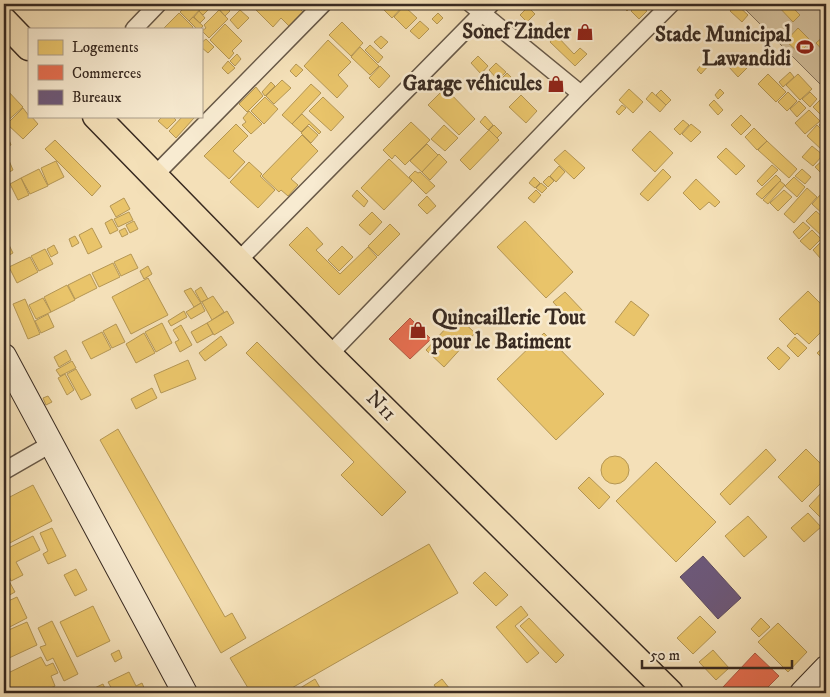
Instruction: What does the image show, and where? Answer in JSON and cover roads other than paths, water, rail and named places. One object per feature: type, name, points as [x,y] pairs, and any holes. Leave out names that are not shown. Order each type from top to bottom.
[{"type":"main road","points":[[4,22],[28,46]]},
{"type":"main road","name":"N11","points":[[98,118],[329,355],[670,693]]},
{"type":"street","points":[[135,28],[158,4]]},
{"type":"street","points":[[154,176],[323,4]]},
{"type":"street","points":[[329,355],[581,94],[671,4]]},
{"type":"street","points":[[238,262],[481,7],[581,94]]},
{"type":"street","points":[[4,356],[186,693]]},
{"type":"street","points":[[4,471],[51,444]]},
{"type":"street","points":[[802,693],[826,668]]},
{"type":"place","name":"Sonef Zinder","points":[[585,32]]},
{"type":"place","name":"Stade Municipal Lawandidi","points":[[805,47]]},
{"type":"place","name":"Garage véhicules","points":[[556,84]]},
{"type":"place","name":"Quincaillerie Tout pour le Batiment","points":[[418,330]]}]
